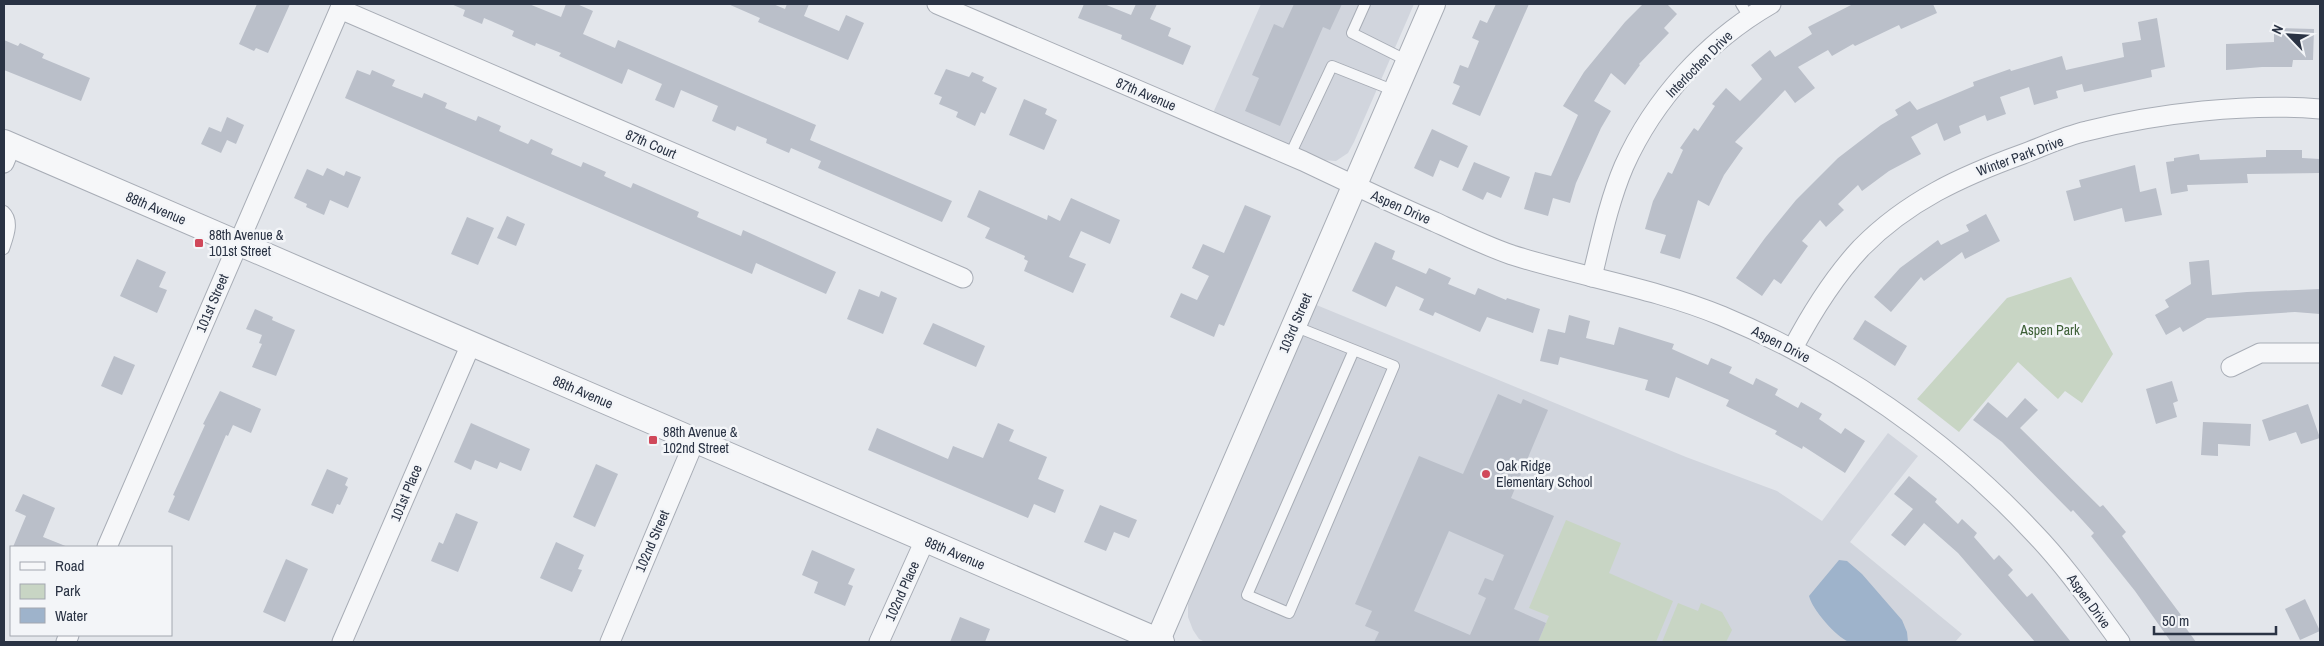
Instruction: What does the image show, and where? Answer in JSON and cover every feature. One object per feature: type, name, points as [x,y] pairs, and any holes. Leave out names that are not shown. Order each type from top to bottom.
[{"type":"street","name":"87th Avenue","points":[[937,4],[1290,155],[1354,186]]},
{"type":"street","name":"103rd Street","points":[[1159,642],[1433,4]]},
{"type":"street","name":"Interlochen Drive","points":[[1592,276],[1620,176],[1650,118],[1686,72],[1716,44],[1745,10],[1767,5]]},
{"type":"street","name":"101st Street","points":[[106,546],[341,7]]},
{"type":"street","name":"87th Court","points":[[341,7],[963,278]]},
{"type":"street","name":"Winter Park Drive","points":[[1793,348],[1823,296],[1842,270],[1862,248],[1915,204],[1942,187],[1981,169],[2086,131],[2135,121],[2178,114],[2244,109],[2320,109]]},
{"type":"street","name":"88th Avenue","points":[[6,150],[237,243],[1159,642]]},
{"type":"street","name":"Aspen Drive","points":[[1354,186],[1509,254],[1692,304],[1793,348],[1893,411],[1959,462],[2032,530],[2068,572],[2120,642]]},
{"type":"street","name":"101st Place","points":[[342,642],[471,344]]},
{"type":"street","points":[[2231,367],[2260,354],[2320,353]]},
{"type":"street","name":"102nd Street","points":[[610,642],[695,440]]},
{"type":"street","name":"102nd Place","points":[[879,642],[925,540]]},
{"type":"lane","points":[[1366,4],[1352,33],[1408,61]]},
{"type":"lane","points":[[1290,155],[1332,66],[1395,91]]},
{"type":"lane","points":[[4,211],[8,215],[10,230],[4,249]]},
{"type":"lane","points":[[1294,326],[1354,350],[1394,366],[1289,613],[1248,595],[1354,350]]},
{"type":"shaded area","points":[[1261,4],[1414,4],[1354,142],[1348,153],[1336,161],[1321,160],[1213,113]]},
{"type":"shaded area","name":"Oak Ridge Elementary School","points":[[1314,304],[1686,457],[1777,491],[1822,521],[1888,433],[1918,456],[1850,542],[1962,634],[1955,642],[1205,642],[1199,639],[1188,617],[1188,604],[1205,554]]},
{"type":"green space","name":"Aspen Park","points":[[2071,277],[2113,354],[2082,403],[2065,391],[2058,399],[2018,362],[1959,432],[1917,399],[2007,298]]},
{"type":"green space","points":[[1566,520],[1621,543],[1609,573],[1673,601],[1656,642],[1538,642],[1549,616],[1529,608]]},
{"type":"green space","points":[[1678,603],[1698,611],[1701,603],[1722,612],[1732,630],[1726,642],[1662,642]]},
{"type":"water","points":[[1839,560],[1847,561],[1862,574],[1902,620],[1907,632],[1908,642],[1853,643],[1838,635],[1825,622],[1809,596]]},
{"type":"building","points":[[257,4],[290,4],[268,53],[256,48],[254,51],[239,44]]},
{"type":"building","points":[[451,4],[529,4],[561,17],[566,4],[577,4],[593,11],[583,34],[615,48],[618,40],[816,125],[810,140],[952,201],[942,222],[818,168],[821,161],[791,148],[789,153],[766,143],[767,139],[737,126],[735,131],[712,121],[718,106],[681,90],[674,108],[655,100],[662,84],[628,69],[622,84],[559,56],[561,53],[536,43],[535,46],[512,36],[514,31],[484,18],[482,24],[463,16],[465,10]]},
{"type":"building","points":[[728,4],[773,4],[785,9],[787,4],[809,4],[804,16],[839,31],[846,15],[864,23],[848,60],[758,22],[760,18]]},
{"type":"building","points":[[1084,4],[1104,4],[1131,15],[1136,4],[1157,4],[1150,19],[1171,28],[1168,36],[1191,46],[1183,65],[1121,39],[1122,35],[1078,18]]},
{"type":"building","points":[[1294,4],[1342,4],[1330,30],[1323,27],[1280,126],[1245,111],[1259,78],[1252,75],[1274,24],[1283,28]]},
{"type":"building","points":[[1496,4],[1529,4],[1480,116],[1452,104],[1460,86],[1453,83],[1460,65],[1468,68],[1479,41],[1472,38],[1480,20],[1487,23]]},
{"type":"building","points":[[1643,4],[1667,4],[1677,14],[1664,28],[1669,33],[1639,64],[1625,85],[1611,73],[1594,101],[1611,111],[1601,128],[1576,183],[1570,203],[1553,198],[1548,216],[1524,209],[1535,172],[1551,176],[1578,115],[1563,106],[1584,72],[1625,22]]},
{"type":"building","points":[[1853,4],[1933,4],[1937,13],[1901,29],[1899,25],[1855,46],[1853,44],[1832,56],[1828,50],[1798,67],[1815,88],[1795,103],[1785,90],[1735,142],[1743,148],[1724,175],[1709,206],[1698,200],[1680,259],[1660,253],[1666,235],[1645,229],[1653,201],[1668,172],[1672,174],[1683,150],[1680,148],[1694,128],[1698,131],[1715,106],[1712,104],[1726,88],[1740,101],[1762,79],[1751,65],[1770,50],[1775,57],[1812,34],[1808,27]]},
{"type":"building","points":[[2157,18],[2165,67],[2151,70],[2152,77],[2084,92],[2082,84],[2056,91],[2058,98],[2034,105],[2029,87],[2000,97],[2006,114],[1987,121],[1985,115],[1959,126],[1961,133],[1944,141],[1937,123],[1911,137],[1921,154],[1889,171],[1862,191],[1858,185],[1838,204],[1844,210],[1826,227],[1820,220],[1802,241],[1808,246],[1781,284],[1774,279],[1762,296],[1736,278],[1796,200],[1838,158],[1881,125],[1898,115],[1895,110],[1910,101],[1917,110],[1974,86],[1973,82],[2010,69],[2011,71],[2062,56],[2066,70],[2124,57],[2122,43],[2141,40],[2138,22]]},
{"type":"building","points":[[2274,28],[2314,29],[2313,60],[2293,60],[2292,67],[2226,70],[2226,44],[2274,42]]},
{"type":"building","points":[[4,40],[18,46],[20,43],[44,54],[42,58],[90,78],[81,101],[4,70]]},
{"type":"building","points":[[946,69],[969,77],[972,72],[984,77],[982,81],[997,88],[985,114],[981,112],[975,126],[956,117],[958,112],[939,104],[942,97],[934,94]]},
{"type":"building","points":[[357,70],[370,75],[372,70],[395,80],[392,86],[422,98],[424,93],[447,103],[445,108],[476,121],[478,116],[501,126],[499,131],[528,144],[531,139],[553,149],[551,154],[581,167],[583,162],[606,172],[604,176],[631,188],[633,183],[699,212],[697,217],[741,236],[743,230],[836,272],[826,294],[756,263],[752,274],[345,98]]},
{"type":"building","points":[[1024,99],[1047,109],[1045,114],[1057,120],[1044,150],[1009,135]]},
{"type":"building","points":[[227,117],[244,125],[236,144],[227,140],[221,153],[201,144],[209,127],[221,132]]},
{"type":"building","points":[[1432,129],[1468,146],[1458,168],[1440,160],[1433,177],[1414,168]]},
{"type":"building","points":[[2266,150],[2302,150],[2302,158],[2320,159],[2320,173],[2247,174],[2248,183],[2187,185],[2188,191],[2171,194],[2166,162],[2174,161],[2174,158],[2199,154],[2200,160],[2266,157]]},
{"type":"building","points":[[1474,162],[1510,177],[1501,198],[1487,192],[1483,200],[1462,190]]},
{"type":"building","points":[[2135,165],[2140,192],[2156,188],[2162,215],[2125,222],[2122,208],[2074,221],[2066,191],[2081,187],[2079,180]]},
{"type":"building","points":[[327,168],[344,176],[346,171],[361,177],[348,208],[330,200],[324,215],[306,207],[307,204],[294,198],[307,169],[323,176]]},
{"type":"building","points":[[979,190],[1047,220],[1048,215],[1060,221],[1071,198],[1120,220],[1110,244],[1081,231],[1069,257],[1086,264],[1073,293],[1024,271],[1028,261],[1024,259],[1025,256],[985,238],[990,228],[967,217]]},
{"type":"building","points":[[1245,205],[1271,216],[1224,326],[1219,324],[1214,337],[1170,317],[1181,293],[1197,300],[1209,276],[1192,268],[1203,244],[1224,253]]},
{"type":"building","points":[[1986,214],[2000,241],[1965,259],[1962,252],[1924,281],[1921,277],[1891,312],[1874,297],[1900,268],[1938,240],[1941,245],[1969,231],[1966,225]]},
{"type":"building","points":[[507,216],[525,224],[516,246],[497,238]]},
{"type":"building","points":[[467,217],[494,228],[478,265],[451,254]]},
{"type":"building","points":[[1375,242],[1395,251],[1392,259],[1426,274],[1429,268],[1451,278],[1448,284],[1475,295],[1478,288],[1506,300],[1507,298],[1540,309],[1533,333],[1487,317],[1480,332],[1435,312],[1433,316],[1419,310],[1424,299],[1396,286],[1386,307],[1352,291]]},
{"type":"building","points":[[137,259],[166,272],[159,287],[167,290],[157,313],[120,296]]},
{"type":"building","points":[[2209,260],[2212,295],[2320,289],[2320,314],[2295,312],[2207,318],[2183,332],[2180,327],[2166,335],[2155,315],[2169,307],[2165,300],[2191,284],[2189,262]]},
{"type":"building","points":[[859,289],[879,297],[881,291],[897,298],[883,334],[847,319]]},
{"type":"building","points":[[255,309],[273,317],[272,320],[295,330],[276,376],[252,367],[262,344],[259,343],[262,335],[246,329]]},
{"type":"building","points":[[1569,315],[1590,321],[1586,338],[1614,345],[1619,327],[1674,344],[1672,349],[1708,365],[1711,358],[1732,367],[1729,373],[1753,385],[1756,378],[1778,389],[1775,395],[1798,408],[1801,402],[1822,414],[1819,419],[1841,434],[1845,428],[1865,441],[1845,473],[1803,446],[1802,449],[1775,434],[1777,431],[1726,406],[1729,400],[1676,377],[1669,398],[1645,390],[1648,380],[1560,357],[1558,365],[1540,361],[1548,329],[1565,333]]},
{"type":"building","points":[[1865,320],[1907,346],[1895,366],[1853,339]]},
{"type":"building","points":[[933,323],[985,346],[976,367],[923,344]]},
{"type":"building","points":[[114,356],[135,365],[122,395],[101,386]]},
{"type":"building","points":[[2172,381],[2178,401],[2173,403],[2177,417],[2156,424],[2146,389]]},
{"type":"building","points":[[220,391],[261,409],[251,433],[233,425],[228,436],[226,435],[189,521],[168,512],[175,496],[173,495],[205,425],[203,424]]},
{"type":"building","points":[[1498,394],[1521,404],[1523,399],[1548,410],[1511,498],[1554,516],[1514,609],[1546,623],[1538,642],[1374,642],[1379,632],[1365,626],[1372,611],[1355,604],[1419,456],[1463,474]],"holes":[[[1449,531],[1504,555],[1493,581],[1485,578],[1478,594],[1486,598],[1470,635],[1414,611]]]},
{"type":"building","points":[[2025,398],[2038,410],[2020,428],[2100,507],[2103,505],[2126,532],[2122,536],[2181,615],[2178,617],[2196,642],[2171,642],[2135,591],[2091,536],[2094,533],[2073,510],[2071,512],[2002,442],[1973,420],[1988,402],[2007,418]]},
{"type":"building","points":[[2308,404],[2320,438],[2301,444],[2296,432],[2269,441],[2262,420]]},
{"type":"building","points":[[2203,422],[2251,424],[2250,446],[2218,444],[2218,456],[2201,455]]},
{"type":"building","points":[[471,423],[530,449],[521,471],[500,462],[497,469],[475,460],[471,470],[454,462]]},
{"type":"building","points":[[998,423],[1014,430],[1009,441],[1047,457],[1038,479],[1064,490],[1055,513],[1034,504],[1028,518],[868,450],[877,428],[948,459],[953,446],[983,458]]},
{"type":"building","points":[[596,464],[618,474],[595,527],[573,517]]},
{"type":"building","points":[[327,469],[348,478],[345,485],[348,487],[340,505],[337,504],[333,514],[311,505]]},
{"type":"building","points":[[1909,476],[1937,499],[1935,502],[1958,524],[1962,519],[1977,533],[1974,537],[1994,560],[1999,555],[2013,570],[2008,575],[2027,597],[2032,593],[2071,642],[2035,642],[1958,553],[1924,523],[1905,546],[1891,535],[1913,509],[1894,494]]},
{"type":"building","points":[[23,494],[55,508],[43,537],[66,546],[13,546],[26,516],[15,511]]},
{"type":"building","points":[[1100,505],[1137,520],[1129,538],[1114,532],[1106,551],[1084,542]]},
{"type":"building","points":[[456,513],[478,522],[458,572],[431,561],[439,542],[443,544]]},
{"type":"building","points":[[556,542],[584,555],[578,569],[582,570],[572,592],[540,578]]},
{"type":"building","points":[[812,550],[855,569],[848,584],[853,586],[845,606],[814,593],[818,582],[802,575]]},
{"type":"building","points":[[286,559],[308,569],[285,622],[263,612]]},
{"type":"building","points":[[2305,599],[2320,631],[2300,640],[2285,609]]},
{"type":"building","points":[[960,617],[990,629],[985,642],[950,642]]},
{"type":"place","name":"88th Avenue & 101st Street","points":[[199,243]]},
{"type":"place","name":"88th Avenue & 102nd Street","points":[[653,440]]},
{"type":"place","name":"Oak Ridge Elementary School","points":[[1486,474]]}]
